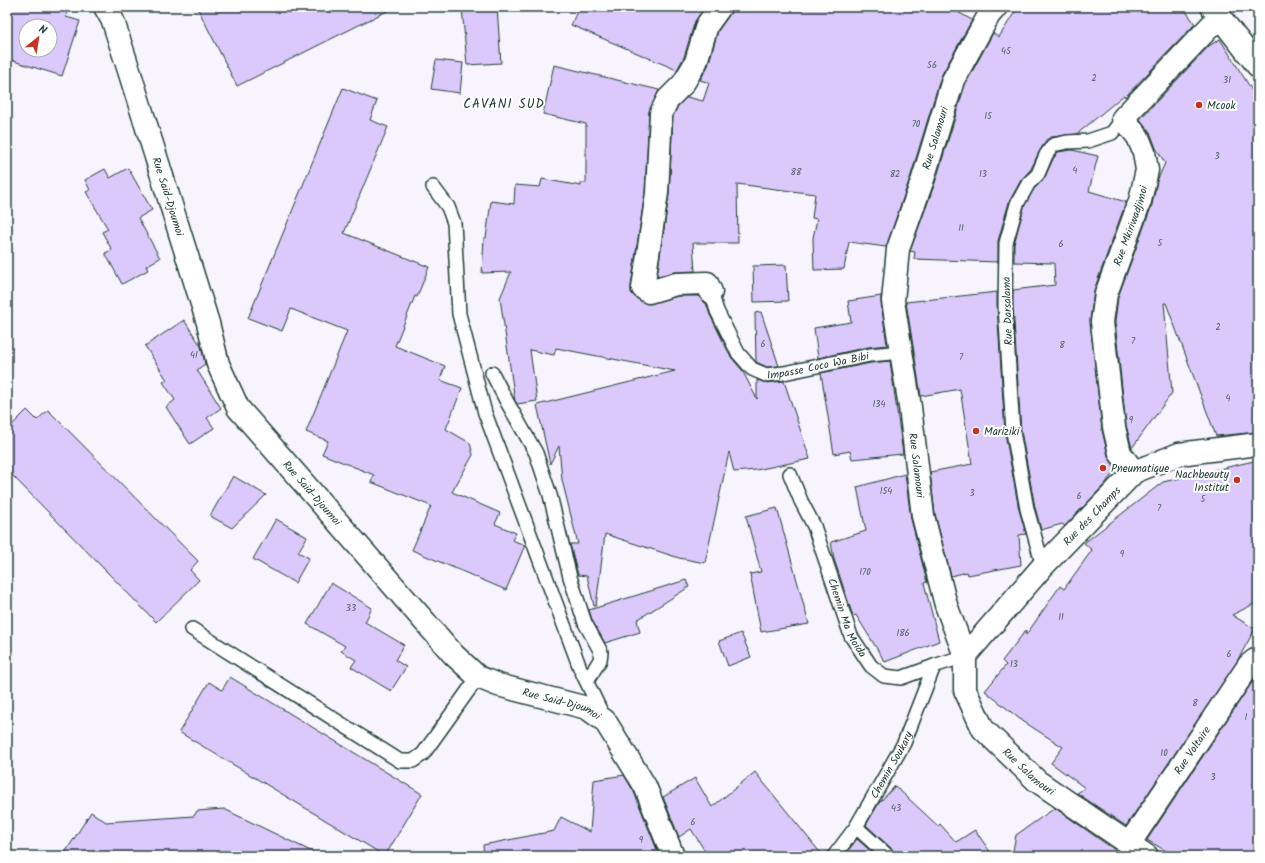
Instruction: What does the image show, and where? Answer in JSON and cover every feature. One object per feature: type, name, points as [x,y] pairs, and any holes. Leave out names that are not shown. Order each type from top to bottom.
[{"type":"street","name":"Rue Said-Djoumoi","points":[[105,7],[113,21],[126,61],[208,323],[218,364],[238,408],[454,655],[478,677],[498,685],[587,708],[605,721],[645,786],[673,854]]},
{"type":"street","points":[[711,292],[707,283],[676,284],[648,292],[644,288],[657,193],[661,113],[668,99],[683,84],[696,62],[707,25],[720,7]]},
{"type":"street","name":"Rue Salamouri","points":[[996,7],[989,15],[953,80],[923,179],[898,249],[893,301],[910,407],[924,516],[946,605],[965,656],[965,690],[983,728],[1037,781],[1147,856]]},
{"type":"street","points":[[1123,118],[1216,12],[1258,66]]},
{"type":"street","name":"Rue Mkiriwadjimoi","points":[[1123,118],[1138,137],[1144,152],[1146,170],[1140,201],[1106,294],[1102,322],[1114,427],[1120,453],[1134,472]]},
{"type":"street","name":"Rue des Champs","points":[[965,656],[1043,566],[1134,472],[1179,454],[1258,444]]},
{"type":"street","name":"Rue Voltaire","points":[[1129,844],[1249,665],[1255,660],[1258,660]]},
{"type":"lane","name":"Rue Darsalama","points":[[1043,566],[1027,509],[1013,432],[1005,306],[1006,242],[1017,204],[1028,184],[1038,174],[1046,155],[1053,145],[1067,142],[1088,141],[1112,133],[1123,118]]},
{"type":"lane","points":[[433,187],[448,207],[454,223],[459,314],[485,413],[580,668],[605,721]]},
{"type":"lane","name":"Impasse Coco Wa Bibi","points":[[711,292],[717,311],[738,353],[752,369],[766,375],[784,373],[870,355],[902,352]]},
{"type":"lane","points":[[492,373],[536,453],[550,495],[570,576],[585,623],[601,652],[600,660],[587,681]]},
{"type":"lane","name":"Chemin Ma Moida","points":[[790,474],[801,501],[814,526],[851,636],[871,666],[884,676],[901,678],[965,656]]},
{"type":"lane","points":[[192,629],[400,761],[413,761],[423,754],[478,677]]},
{"type":"lane","name":"Chemin Soukary","points":[[834,856],[856,827],[904,743],[934,666]]},
{"type":"lane","points":[[856,827],[888,856]]},
{"type":"building","points":[[7,7],[69,7],[66,17],[80,21],[62,76],[7,59]]},
{"type":"building","points":[[197,7],[395,7],[237,86]]},
{"type":"building","points":[[462,7],[497,7],[501,63],[467,65]]},
{"type":"building","points":[[579,7],[705,7],[695,21],[684,57],[677,70],[571,25]]},
{"type":"building","points":[[732,7],[949,7],[972,20],[941,76],[911,175],[886,247],[849,242],[844,269],[814,270],[813,238],[817,219],[812,218],[815,194],[737,184],[738,243],[693,243],[695,271],[675,272],[657,276],[669,195],[673,116],[678,106],[687,97],[703,101],[709,83],[700,80],[708,66],[718,31],[730,14]]},
{"type":"building","points":[[1018,7],[1183,7],[1195,24],[1125,97],[1124,95],[1077,134],[1051,137],[1046,140],[1031,169],[1021,180],[1009,202],[998,241],[998,262],[914,259],[915,252],[910,251],[935,183],[965,85],[993,33],[999,37]]},
{"type":"building","points":[[1220,39],[1258,100],[1258,432],[1216,436],[1166,303],[1164,303],[1172,393],[1132,448],[1126,425],[1115,322],[1118,297],[1152,205],[1157,181],[1165,163],[1156,148],[1150,132],[1140,119],[1209,46]]},
{"type":"building","points":[[436,60],[463,63],[460,93],[431,89]]},
{"type":"building","points":[[554,65],[659,90],[649,112],[645,192],[631,293],[636,298],[647,304],[678,296],[699,296],[703,302],[706,303],[710,315],[731,357],[742,370],[757,399],[757,380],[766,383],[784,381],[810,459],[756,470],[734,472],[729,452],[705,563],[679,558],[605,534],[596,606],[594,606],[587,576],[578,575],[570,544],[578,544],[562,480],[559,446],[550,464],[537,405],[675,371],[556,348],[554,355],[530,350],[537,401],[517,404],[515,401],[500,298],[511,272],[482,273],[484,238],[486,238],[491,201],[514,204],[515,185],[540,187],[542,179],[581,186],[581,183],[586,183],[586,124],[543,114]]},
{"type":"building","points":[[343,88],[377,101],[370,120],[388,127],[344,233],[429,267],[417,297],[415,296],[395,346],[445,366],[440,380],[462,388],[446,429],[470,443],[473,455],[452,492],[500,513],[495,524],[516,533],[512,540],[525,545],[506,590],[412,550],[431,506],[371,482],[374,475],[322,454],[328,441],[306,432],[347,331],[291,309],[282,331],[248,318]]},
{"type":"building","points":[[1072,150],[1098,156],[1089,191],[1126,202],[1094,290],[1090,320],[1102,430],[1108,456],[1116,469],[1105,484],[1065,526],[1062,524],[1041,530],[1035,507],[1021,431],[1013,290],[1055,285],[1054,263],[1014,262],[1014,244],[1024,207],[1034,189],[1045,177],[1053,159],[1058,152]]},
{"type":"building","points":[[128,168],[152,210],[138,218],[160,258],[146,266],[148,270],[122,284],[105,253],[112,250],[102,232],[108,229],[86,192],[90,190],[85,180],[105,169],[110,178]]},
{"type":"building","points":[[786,265],[788,301],[754,302],[753,266]]},
{"type":"building","points":[[997,292],[1005,433],[1019,510],[1026,534],[1019,535],[1021,565],[968,575],[967,572],[951,576],[935,514],[930,472],[972,464],[960,389],[921,396],[906,302]]},
{"type":"building","points":[[881,296],[887,345],[868,347],[818,358],[814,328],[851,322],[848,301]]},
{"type":"building","points":[[761,312],[779,366],[767,367],[756,362],[755,313]]},
{"type":"building","points":[[184,320],[201,346],[205,364],[197,370],[221,408],[207,418],[214,428],[190,444],[166,407],[175,400],[163,382],[167,380],[145,346]]},
{"type":"building","points":[[890,361],[903,454],[852,459],[850,451],[834,454],[821,373],[871,363]]},
{"type":"building","points":[[27,410],[37,420],[48,410],[198,561],[190,570],[199,580],[156,622],[7,470],[7,430]]},
{"type":"building","points":[[1258,460],[1258,602],[1232,615],[1255,629],[1236,663],[1126,826],[1077,793],[1085,788],[1051,763],[1063,747],[1021,720],[985,691],[1006,665],[1002,661],[1026,630],[1026,635],[1060,586],[1064,589],[1092,550],[1084,543],[1163,482]]},
{"type":"building","points":[[905,474],[911,519],[927,582],[924,583],[939,641],[885,662],[856,615],[853,616],[834,559],[831,542],[866,531],[857,487]]},
{"type":"building","points":[[233,476],[266,495],[232,528],[210,516]]},
{"type":"building","points":[[777,508],[809,624],[761,632],[750,574],[761,572],[746,516]]},
{"type":"building","points":[[276,519],[307,537],[298,552],[309,558],[295,583],[253,559]]},
{"type":"building","points":[[686,580],[689,587],[637,620],[640,632],[605,643],[592,620],[589,610]]},
{"type":"building","points":[[331,583],[372,608],[365,622],[404,645],[395,660],[406,667],[391,691],[351,667],[356,660],[341,651],[345,646],[307,624]]},
{"type":"building","points":[[741,633],[751,657],[728,666],[719,641]]},
{"type":"building","points":[[1257,675],[1258,856],[1175,856],[1147,840]]},
{"type":"building","points":[[230,677],[422,794],[385,856],[179,732],[209,682],[222,690]]},
{"type":"building","points":[[755,772],[823,856],[708,856],[691,829],[679,837],[663,797],[695,778],[712,807]]},
{"type":"building","points":[[624,775],[634,792],[657,850],[648,856],[484,856],[483,845],[554,831],[561,817],[590,832],[594,780]]},
{"type":"building","points":[[895,786],[938,826],[940,824],[956,842],[975,830],[993,856],[896,856],[893,850],[866,825],[879,803]]},
{"type":"building","points":[[1055,808],[1125,856],[1012,856],[1016,835]]},
{"type":"building","points":[[224,809],[321,856],[63,856],[91,812],[106,822],[194,816],[197,811]]},
{"type":"building","points":[[857,839],[876,856],[844,856]]},
{"type":"place","name":"Mcook","points":[[1199,105]]},
{"type":"place","name":"Mariziki","points":[[976,431]]},
{"type":"place","name":"Pneumatique","points":[[1103,468]]},
{"type":"place","name":"Nachbeauty Institut","points":[[1237,480]]},
{"type":"district","name":"CAVANI SUD","points":[[504,103]]}]
